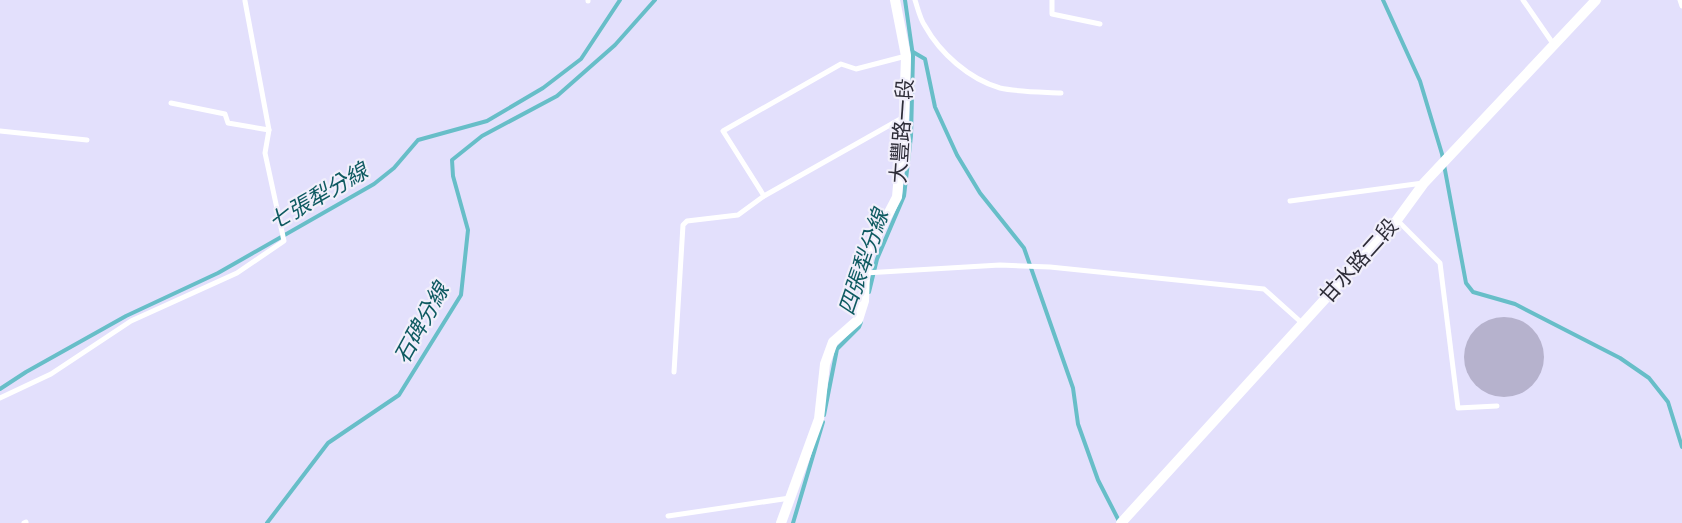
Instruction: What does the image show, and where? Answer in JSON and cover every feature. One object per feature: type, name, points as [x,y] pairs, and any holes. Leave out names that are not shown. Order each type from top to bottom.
[{"type":"street","name":"大豐路一段","points":[[781,523],[819,419],[825,364],[833,342],[858,320],[864,301],[865,273],[871,247],[897,197],[904,117],[906,56],[895,0]]},
{"type":"street","name":"甘水路二段","points":[[1121,523],[1397,220],[1424,183],[1596,0]]},
{"type":"lane","points":[[915,0],[923,25],[938,46],[981,81],[1002,88],[1061,93]]},
{"type":"lane","points":[[1052,0],[1052,14],[1100,24]]},
{"type":"lane","points":[[1523,0],[1554,45]]},
{"type":"lane","points":[[1680,0],[1682,6]]},
{"type":"lane","points":[[0,398],[51,374],[130,321],[237,273],[284,242],[265,153],[269,130],[245,1]]},
{"type":"lane","points":[[765,196],[723,131],[841,64],[856,69],[906,56]]},
{"type":"lane","points":[[171,103],[225,114],[228,123],[269,130]]},
{"type":"lane","points":[[674,372],[683,225],[687,221],[738,215],[765,196],[904,117]]},
{"type":"lane","points":[[0,131],[87,140]]},
{"type":"lane","points":[[1290,201],[1424,183]]},
{"type":"lane","points":[[1397,220],[1440,263],[1458,408],[1497,406]]},
{"type":"lane","points":[[865,273],[1000,266],[1050,267],[1264,289],[1302,323]]},
{"type":"lane","points":[[668,516],[791,498]]},
{"type":"building","points":[[1504,317],[1519,320],[1532,329],[1541,342],[1544,357],[1541,372],[1532,385],[1519,394],[1504,397],[1489,394],[1476,385],[1467,372],[1464,357],[1467,342],[1476,329],[1489,320]]},
{"type":"waterway","name":"七張犁分線","points":[[0,389],[126,316],[218,273],[374,184],[394,168],[418,140],[487,121],[543,88],[581,59],[620,0]]},
{"type":"waterway","name":"石碑分線","points":[[267,523],[328,443],[399,395],[461,295],[468,230],[453,176],[452,160],[482,136],[557,96],[615,45],[655,0]]},
{"type":"waterway","name":"四張犁分線","points":[[869,292],[877,259],[904,196],[911,136],[913,56],[905,0]]},
{"type":"waterway","points":[[1383,0],[1420,81],[1442,154],[1466,283],[1473,292],[1515,304],[1620,358],[1649,378],[1668,402],[1682,447]]},
{"type":"waterway","points":[[913,52],[925,59],[935,107],[957,155],[980,193],[1024,248],[1073,388],[1078,424],[1098,480],[1119,521]]},
{"type":"waterway","name":"四張犁分線","points":[[824,415],[837,349],[859,327],[861,322]]},
{"type":"waterway","name":"四張犁分線","points":[[793,523],[823,422]]}]
